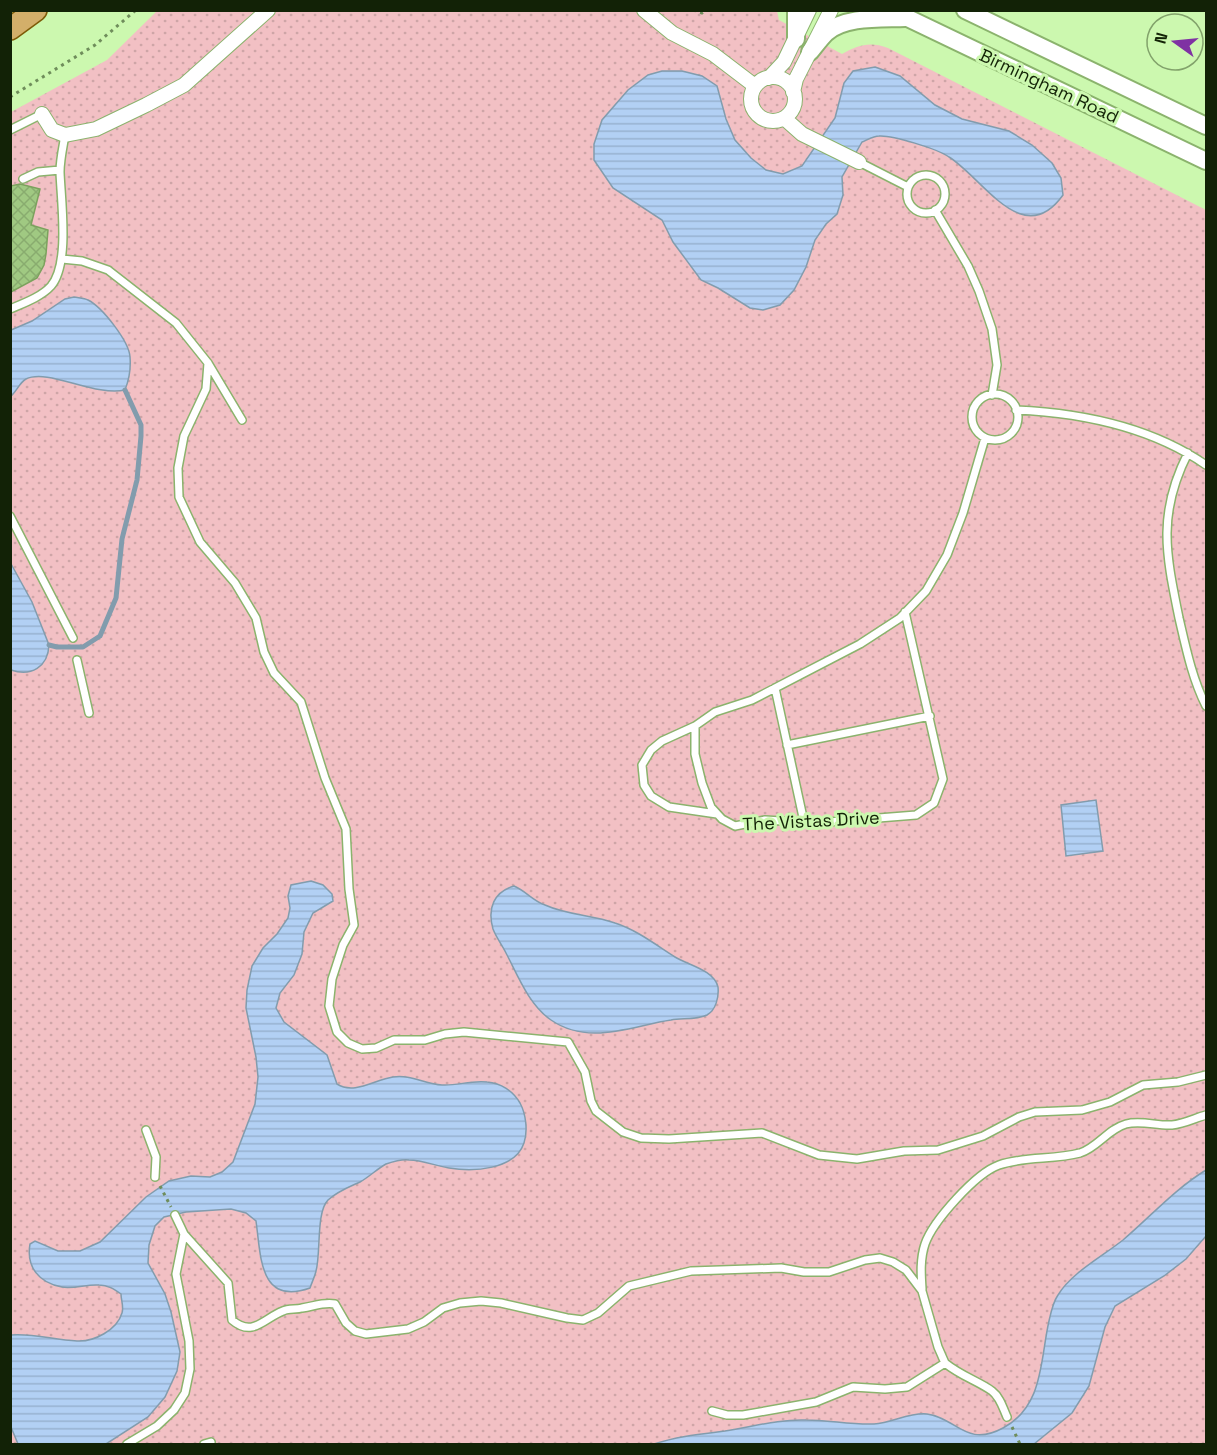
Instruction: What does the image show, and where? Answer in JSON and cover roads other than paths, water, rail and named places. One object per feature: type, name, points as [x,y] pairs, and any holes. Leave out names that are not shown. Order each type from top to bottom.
[{"type":"main road","points":[[10,29],[36,10]]},
{"type":"street","points":[[644,10],[672,33],[713,54],[755,86]]},
{"type":"street","points":[[796,10],[796,39]]},
{"type":"street","points":[[809,10],[784,62],[769,78],[755,86],[751,94],[754,111],[760,117],[776,121],[784,118],[793,106],[796,78],[831,10]]},
{"type":"street","name":"Birmingham Road","points":[[891,10],[1206,161]]},
{"type":"street","name":"Birmingham Road","points":[[965,10],[1206,126]]},
{"type":"street","points":[[42,114],[52,130],[65,135],[96,129],[184,85],[266,11]]},
{"type":"street","points":[[810,52],[826,33],[836,27],[859,21],[906,18]]},
{"type":"street","points":[[769,78],[784,80],[793,92]]},
{"type":"street","points":[[784,118],[802,134],[859,162]]},
{"type":"lane","points":[[10,130],[42,114]]},
{"type":"lane","points":[[10,309],[39,296],[51,286],[58,274],[62,259],[63,220],[60,170],[65,135]]},
{"type":"lane","points":[[859,162],[908,187]]},
{"type":"lane","points":[[23,179],[38,172],[60,170]]},
{"type":"lane","points":[[930,176],[941,182],[943,201],[935,210],[922,212],[916,210],[908,200],[908,187],[917,177],[930,176]]},
{"type":"lane","points":[[935,210],[968,266],[980,291],[992,328],[998,365],[992,394]]},
{"type":"lane","points":[[62,259],[82,261],[108,270],[176,322],[208,363],[242,420]]},
{"type":"lane","points":[[208,363],[206,389],[184,436],[178,468],[179,497],[200,542],[235,583],[256,618],[264,652],[274,673],[301,702],[325,778],[346,829],[349,890],[354,924],[343,945],[332,979],[329,1006],[337,1032],[348,1043],[362,1049],[376,1048],[394,1041],[426,1040],[445,1034],[464,1032],[568,1042],[585,1072],[591,1101],[596,1111],[622,1132],[641,1138],[669,1139],[762,1133],[819,1155],[857,1159],[904,1151],[938,1150],[983,1136],[1019,1117],[1035,1112],[1082,1110],[1110,1102],[1143,1085],[1178,1082],[1206,1075]]},
{"type":"lane","points":[[992,394],[1007,398],[1017,410],[1016,425],[1006,437],[992,440],[985,438],[974,428],[972,413],[979,401],[992,394]]},
{"type":"lane","points":[[1017,410],[1041,411],[1126,426],[1188,453],[1206,465]]},
{"type":"lane","points":[[717,814],[669,807],[651,796],[644,785],[642,765],[651,750],[662,741],[695,726],[716,712],[752,699],[860,644],[900,618],[926,591],[947,555],[963,513],[985,438]]},
{"type":"lane","points":[[1188,453],[1179,471],[1170,501],[1166,540],[1168,566],[1188,659],[1206,706]]},
{"type":"lane","points":[[10,516],[73,638]]},
{"type":"lane","name":"The Vistas Drive","points":[[695,726],[695,754],[711,807],[722,819],[735,826],[765,820],[816,823],[916,815],[934,803],[944,779],[905,612]]},
{"type":"lane","points":[[77,660],[89,713]]},
{"type":"lane","points":[[775,688],[804,822]]},
{"type":"lane","points":[[788,745],[930,716]]},
{"type":"lane","points":[[1007,1417],[999,1399],[992,1391],[945,1363],[938,1347],[922,1291],[921,1265],[925,1244],[936,1224],[964,1192],[996,1166],[1012,1161],[1063,1157],[1084,1152],[1124,1124],[1136,1122],[1182,1124],[1206,1115]]},
{"type":"lane","points":[[146,1130],[156,1157],[155,1177]]},
{"type":"lane","points":[[175,1215],[184,1234],[228,1283],[232,1320],[240,1326],[252,1327],[262,1324],[285,1310],[302,1309],[324,1302],[335,1304],[346,1323],[355,1331],[366,1334],[408,1329],[424,1322],[443,1308],[471,1302],[501,1303],[583,1320],[598,1313],[629,1286],[690,1271],[781,1268],[804,1272],[829,1272],[880,1257],[906,1270],[922,1291]]},
{"type":"lane","points":[[127,1444],[157,1426],[174,1410],[185,1393],[190,1369],[189,1341],[176,1274],[184,1234]]},
{"type":"lane","points":[[712,1411],[727,1415],[743,1415],[816,1402],[853,1387],[885,1389],[907,1387],[945,1363]]},
{"type":"water","points":[[875,67],[900,76],[935,105],[962,119],[1009,131],[1032,145],[1052,163],[1061,178],[1063,195],[1048,210],[1033,216],[1018,213],[989,193],[949,157],[894,138],[873,137],[862,142],[842,177],[843,195],[837,214],[826,224],[815,240],[806,267],[794,290],[780,305],[763,310],[750,308],[701,280],[673,242],[662,220],[613,188],[594,160],[594,144],[602,120],[628,90],[648,75],[662,71],[682,71],[702,76],[717,86],[726,119],[735,140],[751,158],[766,170],[783,174],[802,166],[835,118],[844,83],[853,71]]},
{"type":"water","points":[[83,298],[94,304],[114,325],[125,342],[130,361],[125,390],[100,390],[59,379],[35,377],[24,380],[11,396],[11,330],[32,321],[65,299]]},
{"type":"water","points":[[10,562],[32,602],[49,645],[48,653],[42,664],[32,671],[11,670]]},
{"type":"water","points":[[1096,800],[1103,851],[1066,856],[1061,805]]},
{"type":"water","points":[[311,881],[323,885],[332,894],[333,901],[313,913],[304,932],[302,954],[294,975],[280,993],[276,1008],[284,1022],[327,1055],[337,1084],[344,1087],[364,1086],[399,1076],[442,1085],[481,1082],[506,1088],[522,1107],[526,1128],[524,1143],[512,1159],[503,1164],[481,1169],[449,1168],[414,1160],[391,1162],[336,1194],[324,1206],[320,1223],[316,1273],[310,1288],[293,1292],[281,1290],[272,1284],[266,1274],[259,1249],[256,1221],[246,1213],[231,1209],[186,1212],[164,1217],[155,1226],[149,1245],[148,1263],[165,1294],[180,1352],[177,1371],[165,1397],[148,1417],[106,1444],[18,1444],[11,1427],[11,1335],[84,1341],[110,1330],[119,1319],[123,1308],[121,1294],[108,1287],[94,1285],[62,1287],[41,1278],[32,1267],[30,1244],[35,1241],[58,1251],[80,1251],[100,1242],[146,1197],[169,1181],[191,1176],[210,1177],[222,1172],[233,1162],[255,1104],[258,1077],[246,1008],[252,966],[263,948],[288,918],[290,908],[288,896],[291,885]]},
{"type":"water","points":[[514,886],[553,908],[623,926],[675,957],[706,972],[716,981],[718,987],[715,1007],[707,1015],[699,1018],[671,1020],[610,1032],[580,1032],[565,1028],[551,1020],[530,998],[493,929],[491,914],[494,902],[501,892]]},
{"type":"water","points":[[1206,1170],[1206,1236],[1186,1259],[1164,1276],[1115,1306],[1105,1327],[1089,1386],[1072,1413],[1034,1444],[654,1444],[681,1437],[785,1421],[815,1420],[874,1424],[921,1414],[937,1417],[962,1430],[980,1435],[1003,1428],[1016,1419],[1033,1395],[1038,1381],[1051,1311],[1064,1287],[1079,1272],[1123,1240],[1163,1203]]},
{"type":"waterway","points":[[49,645],[83,647],[100,636],[116,598],[122,539],[137,480],[141,436],[141,425],[125,390]]}]
